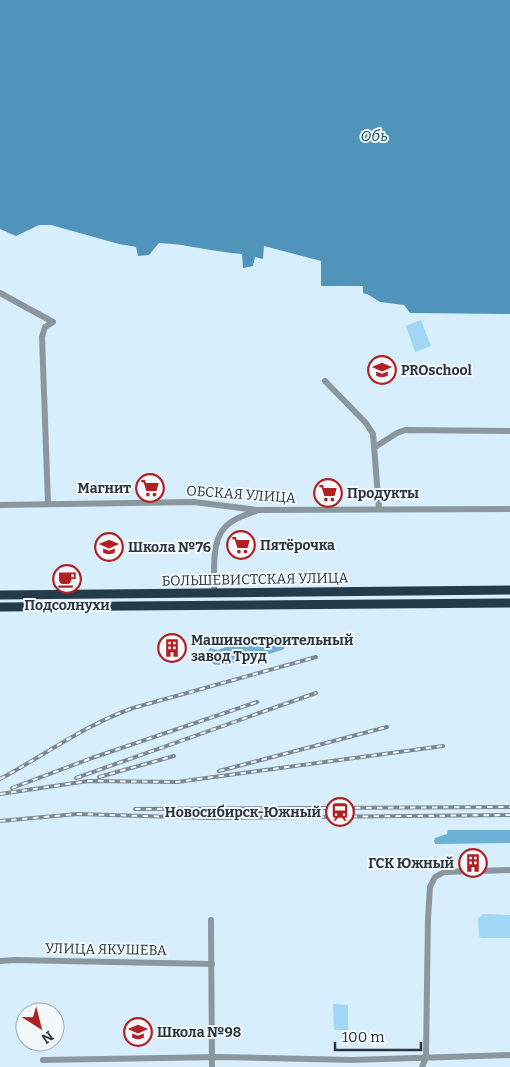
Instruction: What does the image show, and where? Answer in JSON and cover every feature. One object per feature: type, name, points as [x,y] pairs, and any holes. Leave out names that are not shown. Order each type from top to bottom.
[{"type":"highway","name":"БОЛЬШЕВИСТСКАЯ УЛИЦА","points":[[0,595],[510,590]]},
{"type":"highway","name":"БОЛЬШЕВИСТСКАЯ УЛИЦА","points":[[0,607],[510,603]]},
{"type":"street","points":[[0,293],[53,322],[45,327],[42,337],[48,504]]},
{"type":"street","points":[[325,381],[368,426],[374,436],[379,510]]},
{"type":"street","points":[[375,447],[405,430],[510,431]]},
{"type":"street","name":"ОБСКАЯ УЛИЦА","points":[[0,505],[194,502],[257,510],[510,509]]},
{"type":"street","points":[[214,593],[217,538],[231,522],[257,510]]},
{"type":"street","points":[[422,1067],[426,1057],[430,887],[435,877],[444,872],[510,870]]},
{"type":"street","points":[[211,920],[212,1067]]},
{"type":"street","name":"УЛИЦА ЯКУШЕВА","points":[[0,961],[212,964]]},
{"type":"street","points":[[43,1060],[212,1057],[352,1060],[510,1055]]},
{"type":"shaded area","points":[[421,320],[431,346],[415,352],[406,326]]},
{"type":"shaded area","points":[[284,636],[287,641],[284,649],[248,660],[228,664],[213,664],[207,652],[210,648],[218,650],[251,637]]},
{"type":"shaded area","points":[[448,830],[510,830],[510,843],[435,844],[435,838],[447,834]]},
{"type":"shaded area","points":[[483,914],[510,915],[510,938],[481,938],[479,936],[478,919]]},
{"type":"shaded area","points":[[333,1004],[348,1005],[348,1030],[334,1030]]},
{"type":"water","name":"Обь","points":[[0,0],[510,0],[510,314],[410,313],[404,305],[380,302],[363,293],[363,286],[321,286],[321,261],[264,246],[263,259],[255,257],[253,266],[243,268],[242,254],[159,243],[149,255],[138,256],[136,247],[51,225],[39,225],[16,236],[0,229]]},
{"type":"railway","points":[[0,779],[98,723],[133,708],[316,657]]},
{"type":"railway","points":[[76,778],[316,693]]},
{"type":"railway","points":[[12,788],[92,758],[257,702]]},
{"type":"railway","points":[[219,771],[387,727]]},
{"type":"railway","points":[[0,794],[88,781],[177,782],[443,746]]},
{"type":"railway","points":[[99,777],[174,756]]},
{"type":"railway","points":[[135,809],[510,807]]},
{"type":"railway","points":[[0,821],[77,814],[210,818],[510,815]]},
{"type":"place","name":"PROschool","points":[[382,370]]},
{"type":"place","name":"Магнит","points":[[150,488]]},
{"type":"place","name":"Продукты","points":[[328,493]]},
{"type":"place","name":"Пятёрочка","points":[[241,545]]},
{"type":"place","name":"Школа №76","points":[[109,547]]},
{"type":"place","name":"Подсолнухи","points":[[67,579]]},
{"type":"place","name":"Машиностроительный завод Труд","points":[[172,648]]},
{"type":"place","name":"Новосибирск-Южный","points":[[340,812]]},
{"type":"place","name":"ГСК Южный","points":[[473,863]]},
{"type":"place","name":"Школа №98","points":[[138,1032]]}]
